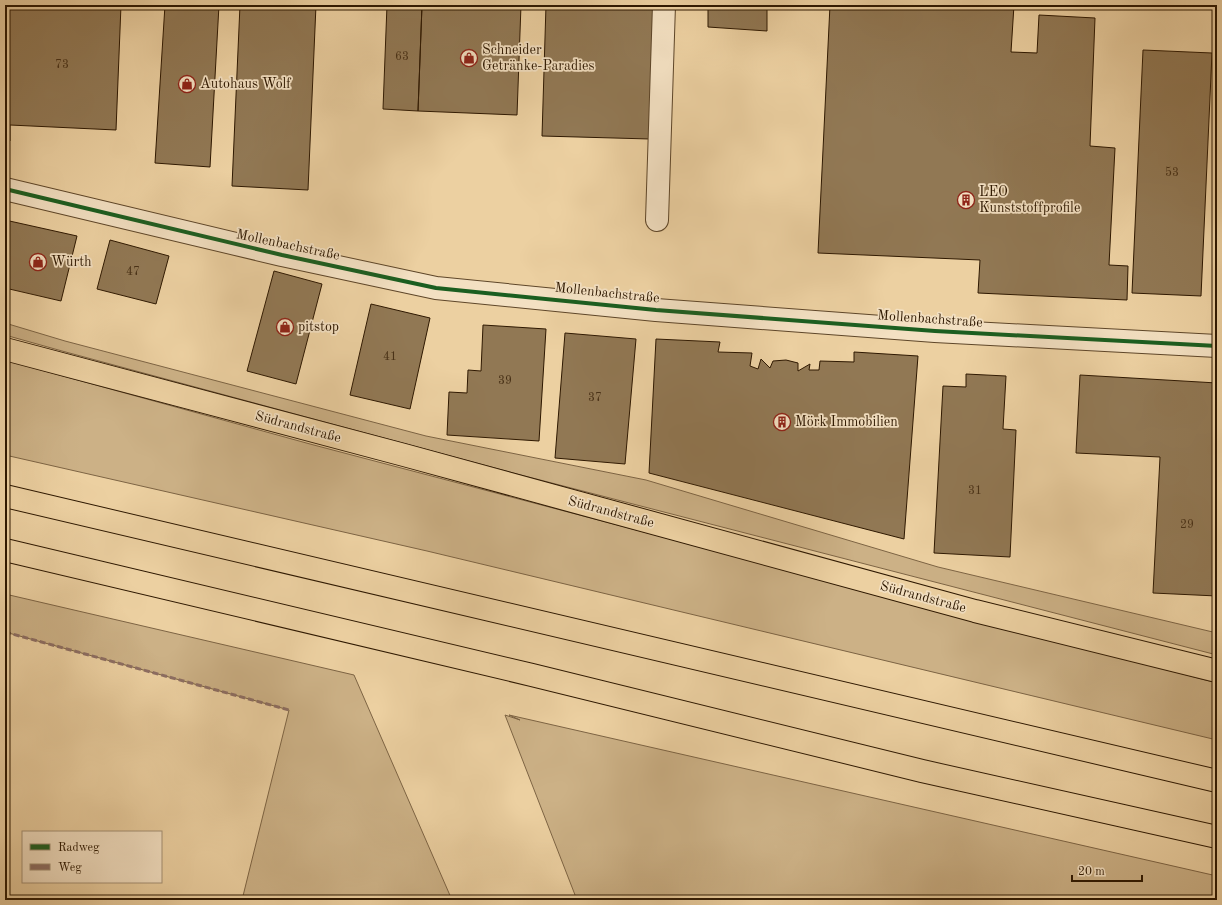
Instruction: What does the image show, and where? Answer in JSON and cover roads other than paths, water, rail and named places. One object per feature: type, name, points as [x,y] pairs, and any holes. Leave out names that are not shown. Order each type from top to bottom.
[{"type":"main road","name":"Südrandstraße","points":[[5,349],[404,455],[975,612],[1217,671]]},
{"type":"main road","points":[[5,496],[1217,781]]},
{"type":"main road","points":[[5,550],[540,677],[922,771],[1217,837]]},
{"type":"street","points":[[657,220],[664,5]]},
{"type":"street","name":"Mollenbachstraße","points":[[5,189],[275,253],[436,288],[656,310],[934,331],[1217,346]]},
{"type":"place","name":"Schneider Getränke-Paradies","points":[[469,58]]},
{"type":"place","name":"Autohaus Wolf","points":[[187,84]]},
{"type":"place","name":"LEO Kunststoffprofile","points":[[966,200]]},
{"type":"place","name":"Würth","points":[[38,262]]},
{"type":"place","name":"pitstop","points":[[285,327]]},
{"type":"place","name":"Mörk Immobilien","points":[[782,422]]}]
